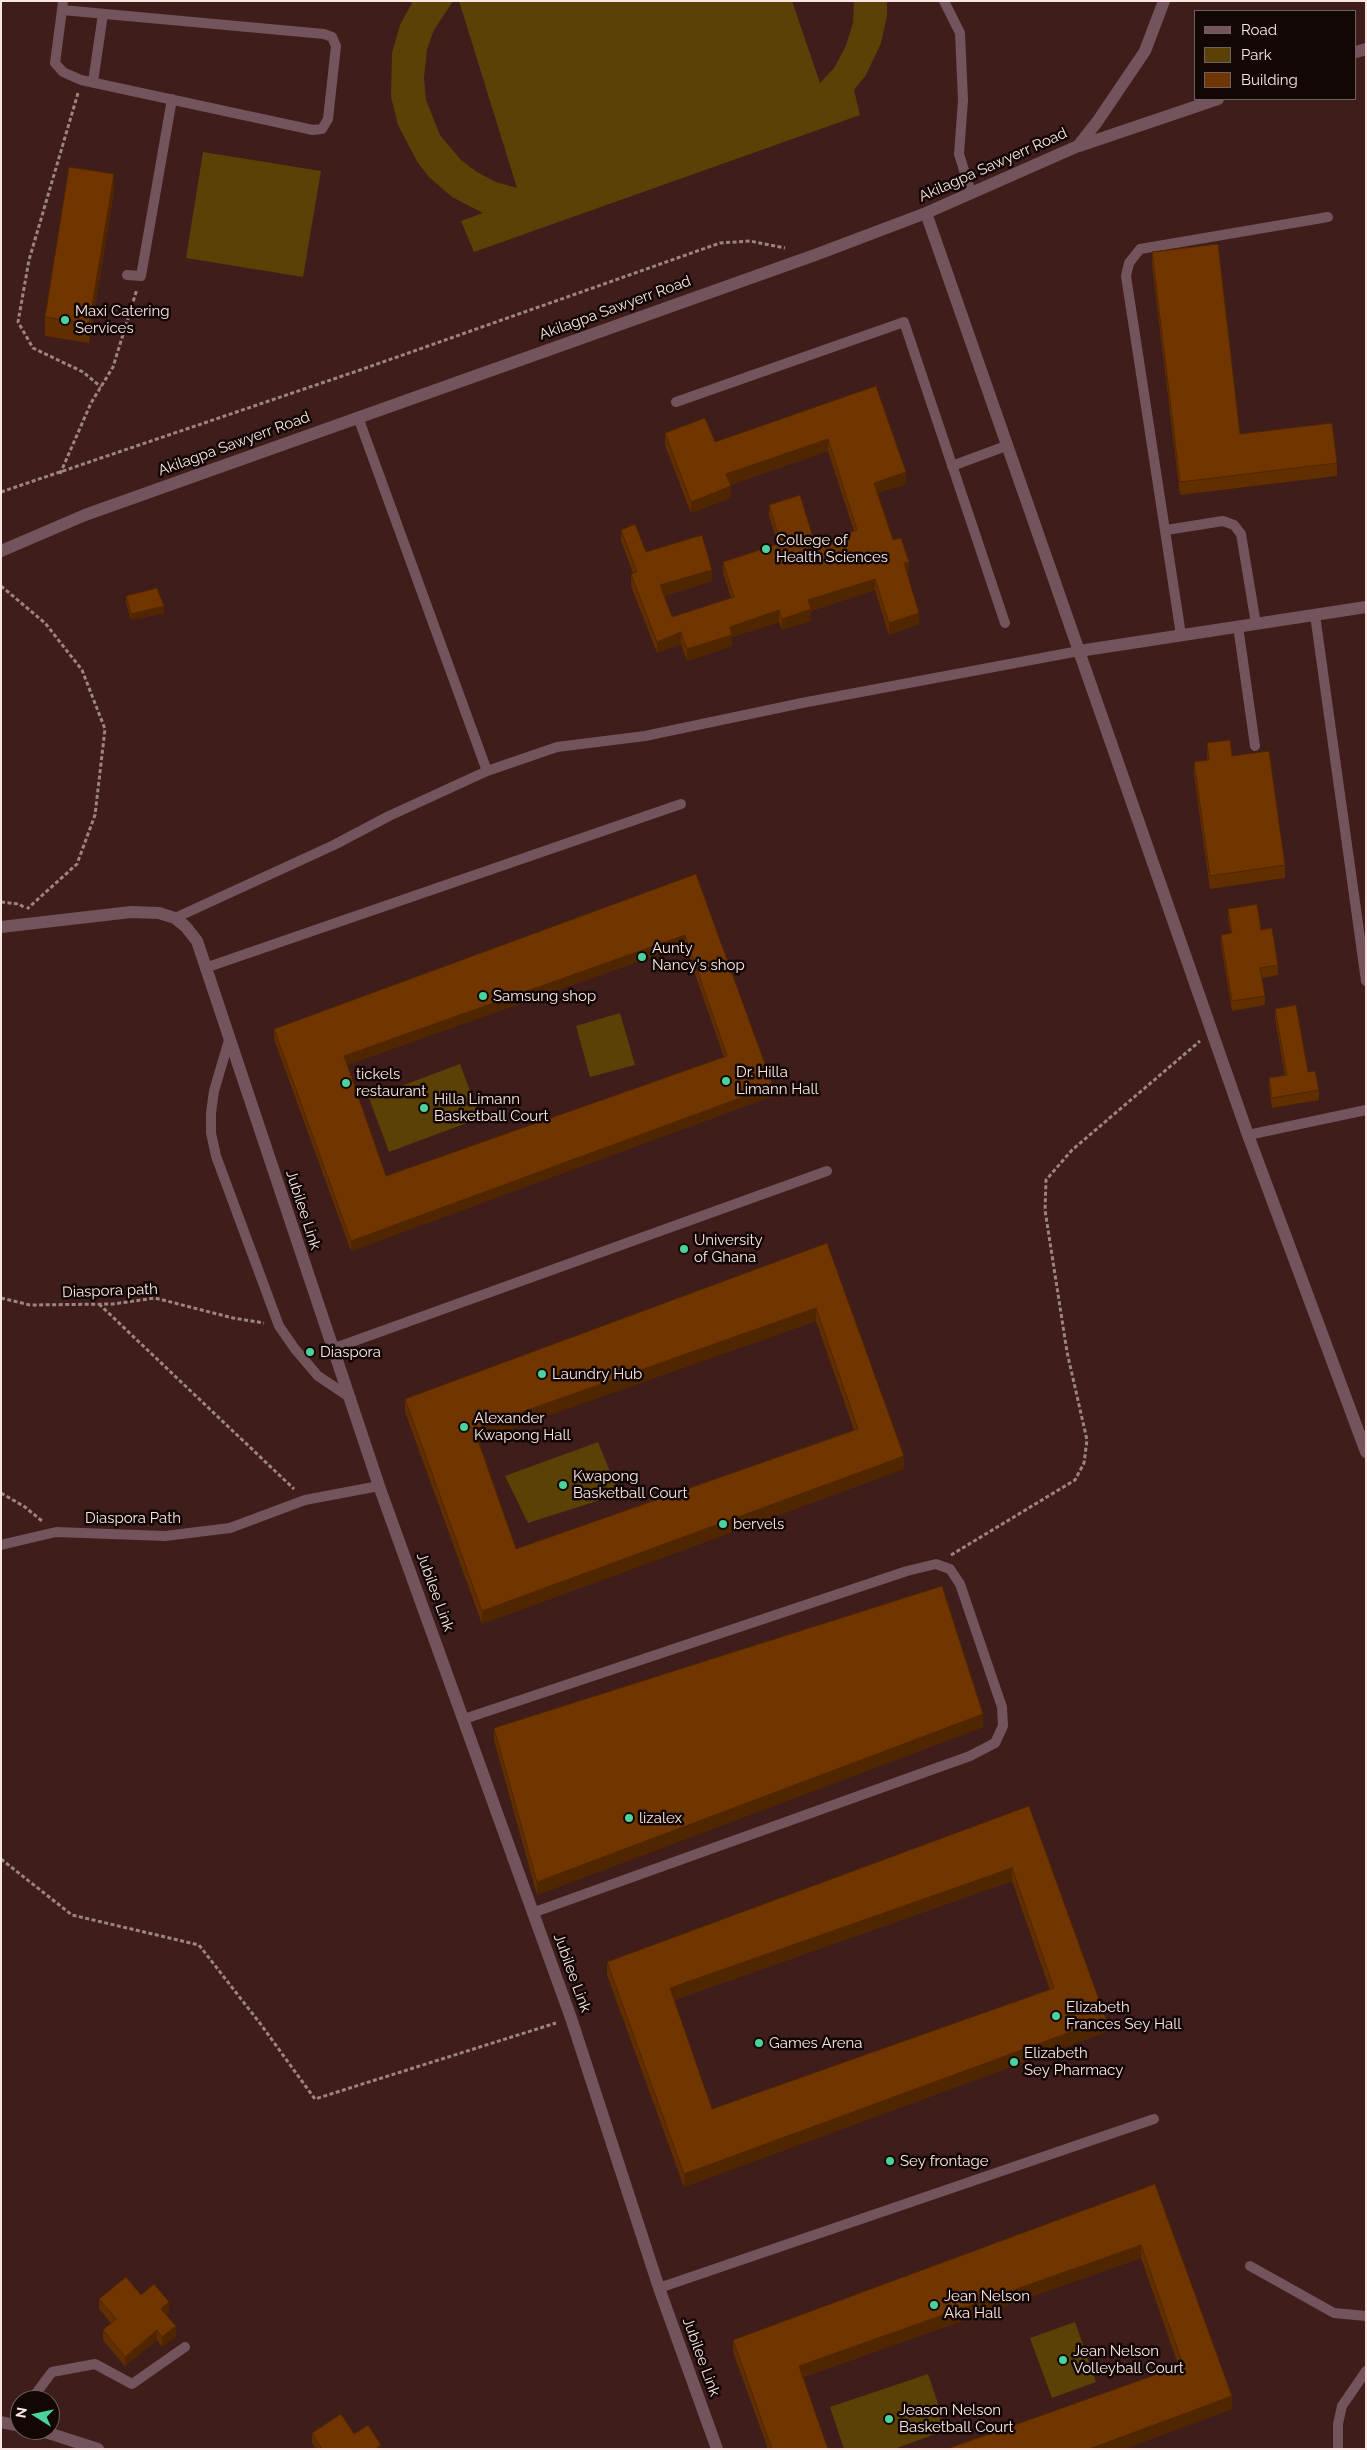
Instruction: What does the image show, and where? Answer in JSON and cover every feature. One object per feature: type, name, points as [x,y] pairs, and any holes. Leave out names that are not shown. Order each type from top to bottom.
[{"type":"street","name":"Akilagpa Sawyerr Road","points":[[1,551],[85,515],[815,255],[926,213],[1078,146],[1097,122],[1145,51],[1164,1]]},
{"type":"street","points":[[1078,146],[1215,100]]},
{"type":"street","points":[[926,213],[1248,1135],[1366,1452]]},
{"type":"street","points":[[1079,651],[1366,607]]},
{"type":"street","points":[[1,927],[131,912],[159,912],[175,918]]},
{"type":"street","name":"Jubilee Link","points":[[175,918],[197,941],[332,1349],[352,1398],[379,1486],[571,2018],[659,2288],[717,2449]]},
{"type":"street","points":[[60,2437],[98,2449]]},
{"type":"lane","points":[[944,1],[960,33],[963,100],[959,154],[972,193]]},
{"type":"lane","points":[[63,6],[103,14],[324,34],[332,37],[336,46],[328,120],[322,129],[313,130],[81,80],[63,72],[55,63],[63,6]]},
{"type":"lane","points":[[93,82],[103,14]]},
{"type":"lane","points":[[127,275],[141,276],[172,100]]},
{"type":"lane","points":[[1182,635],[1126,276],[1128,263],[1140,249],[1328,217]]},
{"type":"lane","points":[[676,402],[904,322],[1005,623]]},
{"type":"lane","points":[[358,417],[487,771]]},
{"type":"lane","points":[[952,466],[1006,446]]},
{"type":"lane","points":[[1166,530],[1223,522],[1234,525],[1242,534],[1256,624]]},
{"type":"lane","points":[[1315,615],[1366,981]]},
{"type":"lane","points":[[1238,626],[1256,746]]},
{"type":"lane","points":[[175,918],[334,845],[389,816],[487,771],[557,747],[645,736],[802,703],[1079,651]]},
{"type":"lane","points":[[205,968],[681,804]]},
{"type":"lane","points":[[229,1040],[214,1091],[211,1133],[216,1156],[278,1326],[318,1376],[352,1398]]},
{"type":"lane","points":[[1248,1135],[1366,1110]]},
{"type":"lane","points":[[332,1349],[827,1171]]},
{"type":"lane","name":"Diaspora Path","points":[[1,1545],[56,1532],[165,1536],[230,1528],[305,1500],[379,1486]]},
{"type":"lane","points":[[464,1719],[907,1571],[936,1564],[950,1569],[960,1584],[1002,1706],[1003,1726],[995,1743],[970,1756],[532,1912]]},
{"type":"lane","points":[[659,2288],[1154,2119]]},
{"type":"lane","points":[[1250,2266],[1334,2312],[1366,2316]]},
{"type":"lane","points":[[38,2390],[52,2372],[95,2364],[132,2384],[185,2347]]},
{"type":"lane","points":[[1338,2449],[1338,2424],[1342,2406],[1366,2371]]},
{"type":"path","points":[[81,80],[29,260],[18,322],[33,348],[83,372],[101,387]]},
{"type":"path","points":[[1,492],[60,474],[720,243],[750,241],[787,249]]},
{"type":"path","points":[[60,474],[101,387],[113,367],[141,276]]},
{"type":"path","points":[[1,586],[45,623],[82,670],[105,729],[95,815],[77,864],[26,909]]},
{"type":"path","points":[[936,1564],[1075,1480],[1084,1463],[1086,1440],[1065,1342],[1045,1210],[1046,1180],[1072,1150],[1212,1031]]},
{"type":"path","name":"Diaspora path","points":[[1,1298],[30,1305],[99,1304],[155,1298],[233,1318],[278,1326]]},
{"type":"path","points":[[99,1304],[305,1500]]},
{"type":"path","points":[[1,1493],[24,1506],[56,1532]]},
{"type":"path","points":[[1,1860],[72,1915],[199,1945],[259,2022],[314,2099],[571,2018]]},
{"type":"shaded area","name":"University of Ghana","points":[[1,1],[1366,1],[1366,2449],[1,2449]]},
{"type":"green space","points":[[413,1],[453,1],[434,30],[427,49],[424,78],[426,100],[440,135],[461,160],[477,172],[496,182],[517,188],[459,1],[792,1],[820,83],[834,68],[845,48],[853,23],[854,1],[887,1],[887,16],[881,43],[866,75],[854,90],[860,115],[474,252],[461,221],[483,213],[452,197],[429,177],[418,163],[398,125],[391,97],[392,53],[400,25]]},
{"type":"green space","points":[[203,152],[321,171],[303,277],[186,258]]},
{"type":"green space","points":[[620,1013],[635,1065],[590,1077],[576,1026]]},
{"type":"green space","name":"Hilla Limann Basketball Court","points":[[460,1064],[480,1118],[389,1152],[369,1098]]},
{"type":"green space","name":"Kwapong Basketball Court","points":[[598,1442],[619,1494],[528,1523],[505,1476]]},
{"type":"green space","name":"Jean Nelson Volleyball Court","points":[[1075,2322],[1096,2382],[1052,2398],[1030,2338]]},
{"type":"green space","name":"Jeason Nelson Basketball Court","points":[[928,2374],[947,2430],[894,2449],[844,2449],[830,2407]]},
{"type":"building","points":[[69,167],[114,174],[89,324],[45,317]]},
{"type":"building","points":[[1218,244],[1240,434],[1332,423],[1337,463],[1180,482],[1152,252]]},
{"type":"building","points":[[876,386],[906,472],[874,483],[893,540],[901,538],[909,562],[904,563],[919,613],[889,623],[875,579],[808,600],[811,609],[782,619],[779,610],[730,627],[732,635],[687,649],[681,632],[657,642],[631,574],[637,572],[621,530],[635,524],[646,552],[702,535],[712,570],[660,585],[672,617],[734,597],[723,562],[781,543],[769,505],[800,495],[815,544],[857,530],[828,439],[726,474],[731,486],[691,502],[665,433],[705,418],[715,442]]},
{"type":"building","points":[[157,588],[164,606],[131,614],[126,596]]},
{"type":"building","points":[[1230,740],[1232,756],[1269,751],[1285,865],[1210,876],[1194,762],[1209,760],[1207,743]]},
{"type":"building","name":"Dr. Hilla Limann Hall","points":[[696,874],[773,1086],[351,1241],[274,1029]],"holes":[[[685,935],[727,1056],[386,1176],[344,1056]]]},
{"type":"building","points":[[1257,904],[1261,930],[1272,928],[1278,965],[1260,968],[1265,996],[1232,1001],[1221,935],[1232,933],[1228,909]]},
{"type":"building","points":[[1296,1005],[1308,1072],[1315,1071],[1319,1090],[1272,1098],[1269,1078],[1287,1075],[1275,1009]]},
{"type":"building","name":"Alexander Kwapong Hall","points":[[827,1243],[904,1456],[482,1611],[405,1399]],"holes":[[[816,1308],[858,1429],[516,1549],[474,1429]]]},
{"type":"building","name":"lizalex","points":[[942,1586],[983,1714],[537,1882],[494,1728]]},
{"type":"building","name":"Elizabeth Frances Sey Hall","points":[[1029,1806],[1106,2019],[684,2174],[607,1962]],"holes":[[[1012,1868],[1054,1988],[712,2109],[670,1988]]]},
{"type":"building","name":"Jean Nelson Aka Hall","points":[[1155,2184],[1232,2396],[1089,2449],[947,2449],[1183,2365],[1141,2245],[799,2366],[828,2449],[772,2449],[733,2340]]},
{"type":"building","points":[[126,2277],[141,2295],[154,2284],[169,2302],[161,2309],[176,2326],[162,2337],[157,2330],[125,2357],[103,2330],[116,2319],[99,2299]]},
{"type":"building","points":[[341,2414],[354,2434],[368,2425],[381,2445],[375,2449],[322,2449],[312,2433]]},
{"type":"place","name":"Maxi Catering Services","points":[[65,320]]},
{"type":"place","name":"College of Health Sciences","points":[[766,549]]},
{"type":"place","name":"Aunty Nancy's shop","points":[[642,957]]},
{"type":"place","name":"Samsung shop","points":[[483,996]]},
{"type":"place","name":"Dr. Hilla Limann Hall","points":[[726,1081]]},
{"type":"place","name":"tickels restaurant","points":[[346,1083]]},
{"type":"place","name":"Hilla Limann Basketball Court","points":[[424,1108]]},
{"type":"place","name":"University of Ghana","points":[[684,1249]]},
{"type":"place","name":"Diaspora","points":[[310,1352]]},
{"type":"place","name":"Laundry Hub","points":[[542,1374]]},
{"type":"place","name":"Alexander Kwapong Hall","points":[[464,1427]]},
{"type":"place","name":"Kwapong Basketball Court","points":[[563,1485]]},
{"type":"place","name":"bervels","points":[[723,1524]]},
{"type":"place","name":"lizalex","points":[[629,1818]]},
{"type":"place","name":"Elizabeth Frances Sey Hall","points":[[1056,2016]]},
{"type":"place","name":"Games Arena","points":[[759,2043]]},
{"type":"place","name":"Elizabeth Sey Pharmacy","points":[[1014,2062]]},
{"type":"place","name":"Sey frontage","points":[[890,2161]]},
{"type":"place","name":"Jean Nelson Aka Hall","points":[[934,2305]]},
{"type":"place","name":"Jean Nelson Volleyball Court","points":[[1063,2360]]},
{"type":"place","name":"Jeason Nelson Basketball Court","points":[[889,2419]]}]
